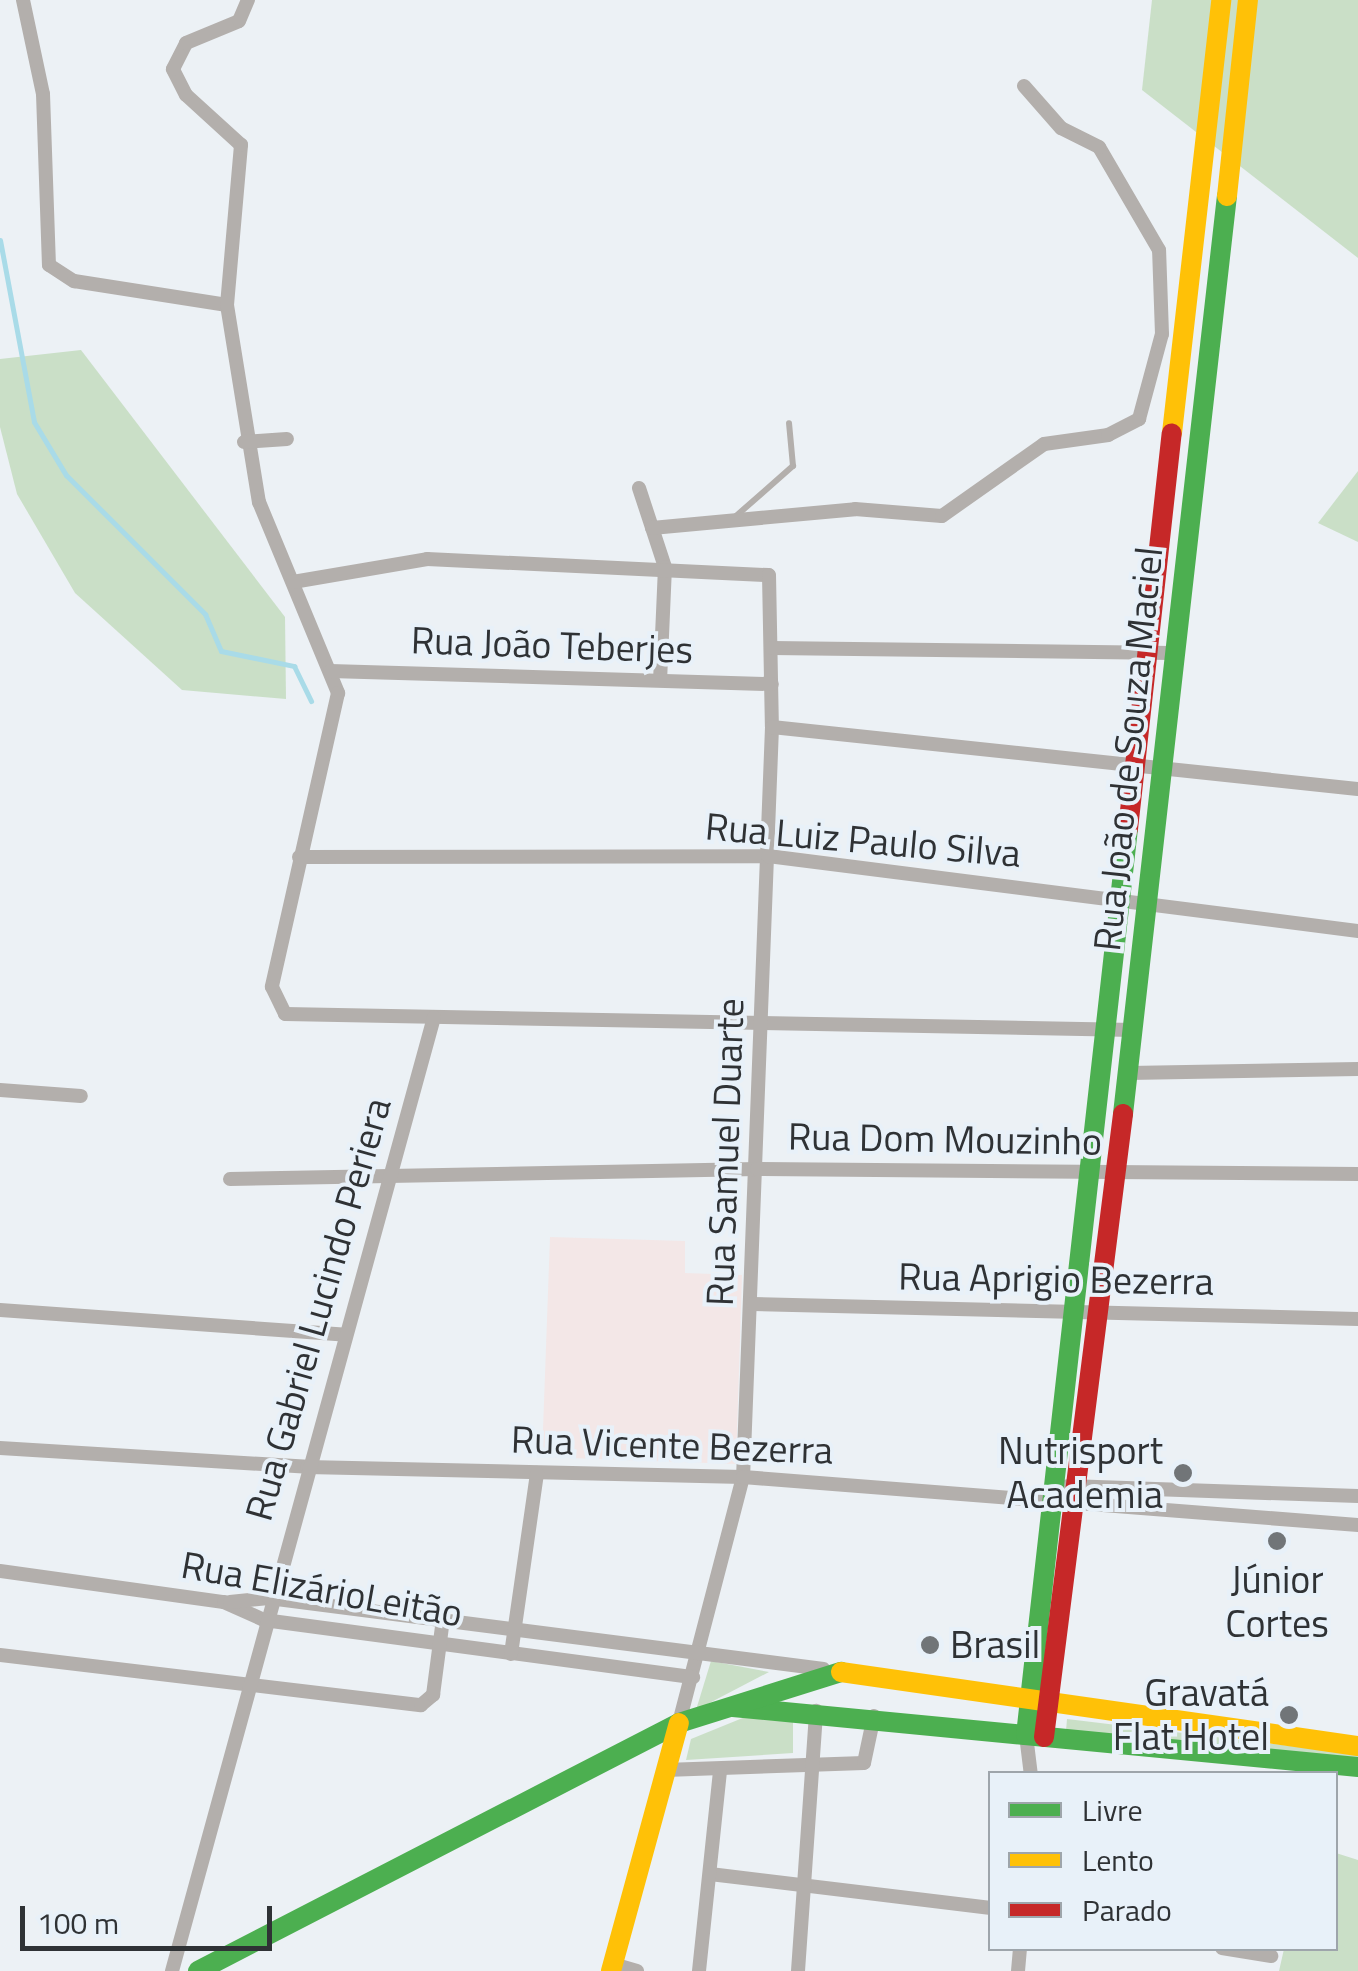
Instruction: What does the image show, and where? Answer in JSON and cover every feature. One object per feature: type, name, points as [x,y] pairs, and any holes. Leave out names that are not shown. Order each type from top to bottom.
[{"type":"street","points":[[23,0],[44,94],[53,273],[227,305]]},
{"type":"street","points":[[248,0],[239,22],[186,42],[173,69],[186,95],[241,145],[227,305],[244,442],[338,693],[272,988],[275,1004],[300,1018],[762,1016],[1134,1030]]},
{"type":"street","name":"Rua João de Souza Maciel","points":[[1089,1313],[1093,1173],[1127,899],[1221,0]]},
{"type":"street","name":"Rua João de Souza Maciel","points":[[1035,1736],[1089,1313],[1116,1174],[1150,902],[1172,654],[1248,0]]},
{"type":"street","points":[[652,528],[735,517],[854,509],[942,516],[1044,444],[1119,432],[1139,419],[1162,334],[1159,250],[1099,147],[1060,128],[1024,86]]},
{"type":"street","points":[[244,442],[287,439]]},
{"type":"street","points":[[640,488],[665,567],[660,680]]},
{"type":"street","points":[[294,582],[426,559],[665,567]]},
{"type":"street","name":"Rua Samuel Duarte","points":[[665,567],[770,575],[772,648],[753,1304],[743,1477],[702,1650],[679,1723]]},
{"type":"street","points":[[772,648],[1172,654]]},
{"type":"street","name":"Rua João Teberjes","points":[[330,672],[772,684]]},
{"type":"street","points":[[772,727],[1358,790]]},
{"type":"street","name":"Rua Luiz Paulo Silva","points":[[299,857],[768,856],[1358,931]]},
{"type":"street","name":"Rua Gabriel Lucindo Periera","points":[[172,1971],[270,1598],[434,1017]]},
{"type":"street","points":[[1129,1073],[1358,1069]]},
{"type":"street","points":[[0,1090],[82,1096]]},
{"type":"street","name":"Rua Dom Mouzinho","points":[[230,1180],[757,1170],[1358,1174]]},
{"type":"street","name":"Rua Aprigio Bezerra","points":[[753,1304],[1358,1319]]},
{"type":"street","points":[[0,1310],[346,1335]]},
{"type":"street","name":"Rua Vicente Bezerra","points":[[0,1448],[308,1467],[743,1477],[1034,1495],[1358,1496]]},
{"type":"street","points":[[512,1654],[536,1473]]},
{"type":"street","name":"Rua Vicente Bezerra","points":[[1067,1495],[1358,1524]]},
{"type":"street","name":"Rua ElizárioLeitão","points":[[0,1571],[224,1602],[264,1620],[693,1677]]},
{"type":"street","points":[[224,1602],[270,1598],[515,1626],[1358,1746]]},
{"type":"street","points":[[0,1655],[430,1704],[443,1619]]},
{"type":"street","points":[[198,1971],[679,1723],[827,1670]]},
{"type":"street","points":[[726,1707],[874,1716],[1306,1768],[1358,1768]]},
{"type":"street","points":[[798,1971],[800,1883],[816,1711]]},
{"type":"street","points":[[665,1770],[864,1763],[874,1716]]},
{"type":"street","points":[[637,1971],[612,1967],[679,1723]]},
{"type":"street","points":[[1031,1766],[1035,1736]]},
{"type":"street","points":[[699,1971],[720,1770]]},
{"type":"street","points":[[710,1874],[988,1908]]},
{"type":"street","points":[[1237,1951],[1271,1958]]},
{"type":"lane","points":[[735,517],[792,466],[789,423]]},
{"type":"shaded area","points":[[550,1237],[685,1241],[685,1273],[742,1275],[736,1464],[542,1457]]},
{"type":"green space","points":[[1152,0],[1358,0],[1358,258],[1142,90]]},
{"type":"green space","points":[[81,350],[285,617],[286,699],[182,690],[75,593],[17,494],[0,427],[0,359]]},
{"type":"green space","points":[[1358,471],[1358,542],[1318,523]]},
{"type":"green space","points":[[711,1661],[769,1672],[696,1710]]},
{"type":"green space","points":[[750,1715],[793,1721],[793,1753],[686,1760],[691,1739]]},
{"type":"green space","points":[[1067,1719],[1358,1754],[1358,1763],[1066,1731]]},
{"type":"green space","points":[[1338,1854],[1358,1860],[1358,1971],[1279,1971],[1284,1951],[1338,1951]]},
{"type":"waterway","points":[[0,240],[34,422],[66,475],[205,614],[221,651],[294,666],[311,701]]},
{"type":"traffic: fast","points":[[1123,1114],[1227,196]]},
{"type":"traffic: fast","points":[[1026,1735],[1128,829]]},
{"type":"traffic: fast","points":[[198,1971],[679,1723],[841,1672]]},
{"type":"traffic: fast","points":[[733,1707],[1358,1767]]},
{"type":"traffic: slow","points":[[1172,433],[1221,0]]},
{"type":"traffic: slow","points":[[1227,196],[1248,0]]},
{"type":"traffic: slow","points":[[841,1672],[1358,1746]]},
{"type":"traffic: slow","points":[[611,1971],[679,1723]]},
{"type":"traffic: jam","points":[[1128,829],[1172,433]]},
{"type":"traffic: jam","points":[[1044,1737],[1123,1114]]},
{"type":"place","name":"Nutrisport Academia","points":[[1183,1473]]},
{"type":"place","name":"Júnior Cortes","points":[[1277,1541]]},
{"type":"place","name":"Brasil","points":[[930,1645]]},
{"type":"place","name":"Gravatá Flat Hotel","points":[[1289,1715]]}]
